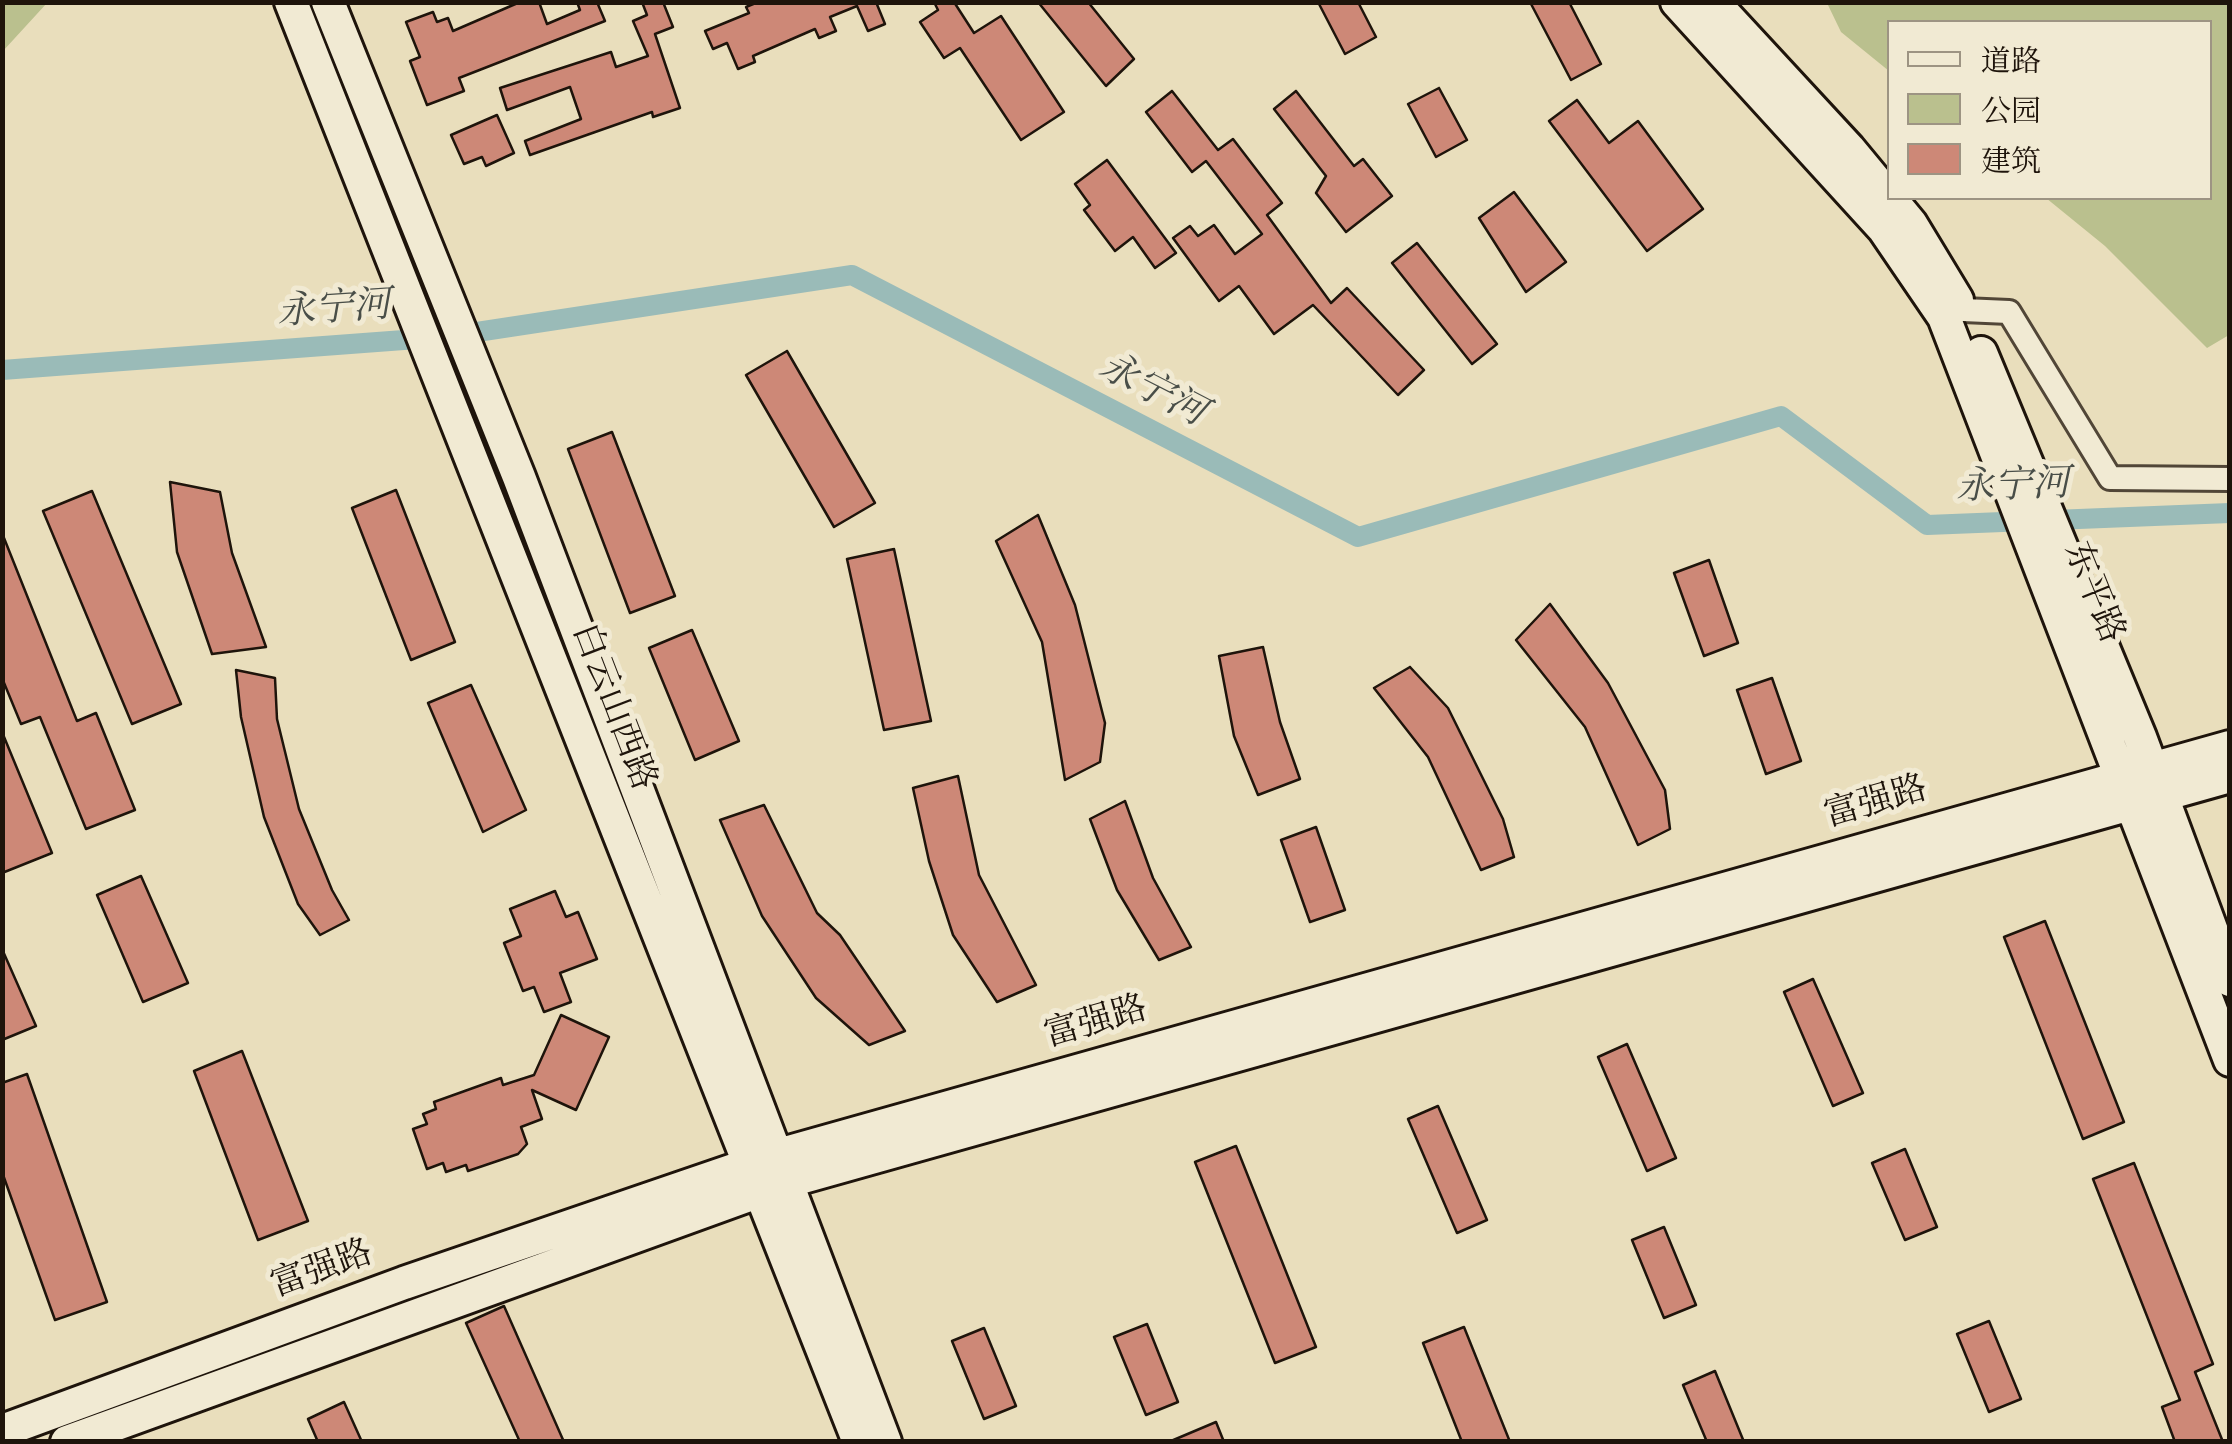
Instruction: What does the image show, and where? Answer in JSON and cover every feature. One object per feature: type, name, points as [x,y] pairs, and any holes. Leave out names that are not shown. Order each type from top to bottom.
[{"type":"main road","name":"白云山西路","points":[[290,2],[391,264],[767,1174],[885,1442]]},
{"type":"main road","name":"白云山西路","points":[[328,2],[477,375],[767,1174],[858,1442]]},
{"type":"main road","name":"东平路","points":[[1677,2],[1884,229],[1944,317],[2007,447]]},
{"type":"main road","name":"东平路","points":[[1713,2],[1887,197]]},
{"type":"main road","name":"东平路","points":[[1890,200],[1911,224],[1963,310],[2007,447],[2062,590],[2142,785],[2230,980]]},
{"type":"main road","name":"富强路","points":[[2,1431],[404,1283],[767,1174],[2142,785],[2230,746]]},
{"type":"main road","name":"富强路","points":[[2142,785],[2230,776]]},
{"type":"main road","name":"东平路","points":[[2142,785],[2230,1060]]},
{"type":"main road","name":"富强路","points":[[68,1442],[767,1174]]},
{"type":"street","points":[[1963,310],[2010,312],[2110,478],[2230,479]]},
{"type":"green space","points":[[2,3],[47,3],[3,51]]},
{"type":"green space","points":[[1827,3],[2229,3],[2229,335],[2207,348],[2105,246],[2048,200],[2212,200],[2212,20],[1887,20],[1887,69],[1841,32]]},
{"type":"building","points":[[520,2],[539,2],[547,24],[580,10],[577,2],[597,2],[605,21],[459,78],[464,91],[427,105],[410,61],[420,57],[406,22],[433,12],[437,22],[448,18],[453,31]]},
{"type":"building","points":[[642,2],[663,2],[673,27],[655,34],[680,108],[653,117],[652,112],[530,155],[525,141],[581,119],[570,87],[507,110],[500,88],[611,52],[616,67],[648,56],[633,21],[647,15]]},
{"type":"building","points":[[758,2],[876,2],[885,24],[868,31],[857,6],[830,17],[836,31],[819,38],[815,29],[753,56],[755,62],[738,69],[727,43],[713,49],[705,31],[749,13],[746,7]]},
{"type":"building","points":[[934,2],[954,2],[974,33],[1001,16],[1064,112],[1021,140],[960,48],[944,58],[920,22],[938,10]]},
{"type":"building","points":[[1038,2],[1088,2],[1134,59],[1106,86]]},
{"type":"building","points":[[1318,2],[1358,2],[1376,37],[1345,54]]},
{"type":"building","points":[[1530,2],[1569,2],[1601,64],[1571,80]]},
{"type":"building","points":[[1439,88],[1467,140],[1436,157],[1408,104]]},
{"type":"building","points":[[1172,91],[1218,150],[1233,139],[1282,203],[1267,215],[1331,303],[1347,288],[1424,370],[1398,395],[1313,305],[1274,334],[1239,286],[1219,301],[1173,238],[1190,226],[1198,236],[1214,225],[1235,254],[1262,234],[1206,161],[1192,172],[1146,112]]},
{"type":"building","points":[[1296,91],[1354,166],[1363,159],[1392,196],[1346,232],[1316,193],[1326,176],[1274,109]]},
{"type":"building","points":[[1577,100],[1609,143],[1638,121],[1703,209],[1647,251],[1549,121]]},
{"type":"building","points":[[497,115],[514,153],[486,166],[482,157],[464,164],[451,135]]},
{"type":"building","points":[[1107,160],[1176,253],[1155,268],[1133,237],[1115,251],[1084,210],[1090,205],[1075,184]]},
{"type":"building","points":[[1514,192],[1566,262],[1526,292],[1479,218]]},
{"type":"building","points":[[1417,243],[1497,344],[1472,364],[1392,263]]},
{"type":"building","points":[[787,351],[875,503],[834,527],[746,375]]},
{"type":"building","points":[[612,432],[675,596],[630,613],[568,449]]},
{"type":"building","points":[[170,482],[220,492],[232,553],[266,647],[212,654],[177,552]]},
{"type":"building","points":[[396,490],[455,642],[411,660],[352,508]]},
{"type":"building","points":[[92,491],[181,704],[132,724],[43,511]]},
{"type":"building","points":[[1038,515],[1075,605],[1105,723],[1100,762],[1065,780],[1042,642],[996,541]]},
{"type":"building","points":[[2,533],[77,721],[96,713],[135,810],[86,829],[40,717],[21,724],[2,678]]},
{"type":"building","points":[[894,549],[931,721],[884,730],[847,559]]},
{"type":"building","points":[[1709,560],[1738,643],[1704,656],[1674,573]]},
{"type":"building","points":[[1550,604],[1608,683],[1665,790],[1670,829],[1638,845],[1585,727],[1516,640]]},
{"type":"building","points":[[692,630],[739,741],[695,760],[649,648]]},
{"type":"building","points":[[1263,647],[1280,722],[1300,779],[1258,795],[1234,736],[1219,656]]},
{"type":"building","points":[[1410,667],[1448,708],[1503,819],[1514,857],[1481,870],[1428,757],[1374,688]]},
{"type":"building","points":[[236,670],[275,678],[277,719],[299,809],[332,890],[349,920],[320,935],[298,904],[264,817],[241,717]]},
{"type":"building","points":[[1772,678],[1801,761],[1766,774],[1737,690]]},
{"type":"building","points":[[471,685],[526,810],[483,832],[428,703]]},
{"type":"building","points":[[2,732],[52,853],[2,873]]},
{"type":"building","points":[[958,776],[979,875],[1036,985],[997,1002],[953,935],[929,861],[913,788]]},
{"type":"building","points":[[1125,801],[1153,878],[1191,947],[1159,960],[1117,890],[1090,819]]},
{"type":"building","points":[[764,805],[817,913],[840,935],[905,1031],[869,1045],[816,998],[762,916],[720,820]]},
{"type":"building","points":[[1316,827],[1345,910],[1310,922],[1281,840]]},
{"type":"building","points":[[141,876],[188,983],[143,1002],[97,895]]},
{"type":"building","points":[[555,891],[566,917],[578,912],[597,959],[560,973],[571,1002],[544,1012],[534,987],[523,991],[504,943],[521,936],[510,909]]},
{"type":"building","points":[[2045,921],[2124,1122],[2083,1139],[2004,937]]},
{"type":"building","points":[[2,949],[36,1026],[2,1040]]},
{"type":"building","points":[[1813,979],[1863,1093],[1833,1106],[1784,992]]},
{"type":"building","points":[[561,1015],[609,1037],[576,1110],[532,1090],[542,1119],[521,1127],[527,1144],[518,1154],[468,1171],[466,1165],[446,1172],[443,1163],[427,1169],[413,1129],[427,1124],[423,1114],[436,1109],[434,1102],[501,1078],[503,1085],[534,1075]]},
{"type":"building","points":[[1627,1044],[1676,1158],[1647,1171],[1598,1057]]},
{"type":"building","points":[[242,1051],[308,1221],[258,1240],[194,1071]]},
{"type":"building","points":[[27,1074],[107,1302],[55,1320],[2,1172],[2,1083]]},
{"type":"building","points":[[1438,1106],[1487,1220],[1457,1233],[1408,1119]]},
{"type":"building","points":[[1236,1146],[1316,1347],[1275,1363],[1195,1162]]},
{"type":"building","points":[[1905,1149],[1937,1227],[1905,1240],[1872,1163]]},
{"type":"building","points":[[2134,1163],[2213,1364],[2195,1372],[2223,1442],[2175,1442],[2162,1407],[2180,1400],[2093,1179]]},
{"type":"building","points":[[1664,1227],[1696,1305],[1664,1318],[1632,1240]]},
{"type":"building","points":[[504,1306],[564,1442],[520,1442],[466,1323]]},
{"type":"building","points":[[1989,1321],[2021,1399],[1989,1412],[1957,1334]]},
{"type":"building","points":[[1147,1324],[1178,1402],[1146,1415],[1114,1337]]},
{"type":"building","points":[[1464,1327],[1510,1442],[1462,1442],[1423,1343]]},
{"type":"building","points":[[984,1328],[1016,1406],[984,1419],[952,1341]]},
{"type":"building","points":[[1715,1371],[1744,1442],[1707,1442],[1683,1385]]},
{"type":"building","points":[[344,1402],[362,1442],[318,1442],[308,1419]]},
{"type":"building","points":[[1216,1422],[1224,1442],[1171,1442],[1171,1441]]},
{"type":"waterway","name":"永宁河","points":[[2,370],[444,337],[852,275],[1358,537],[1781,416],[1927,525],[2230,513]]}]
